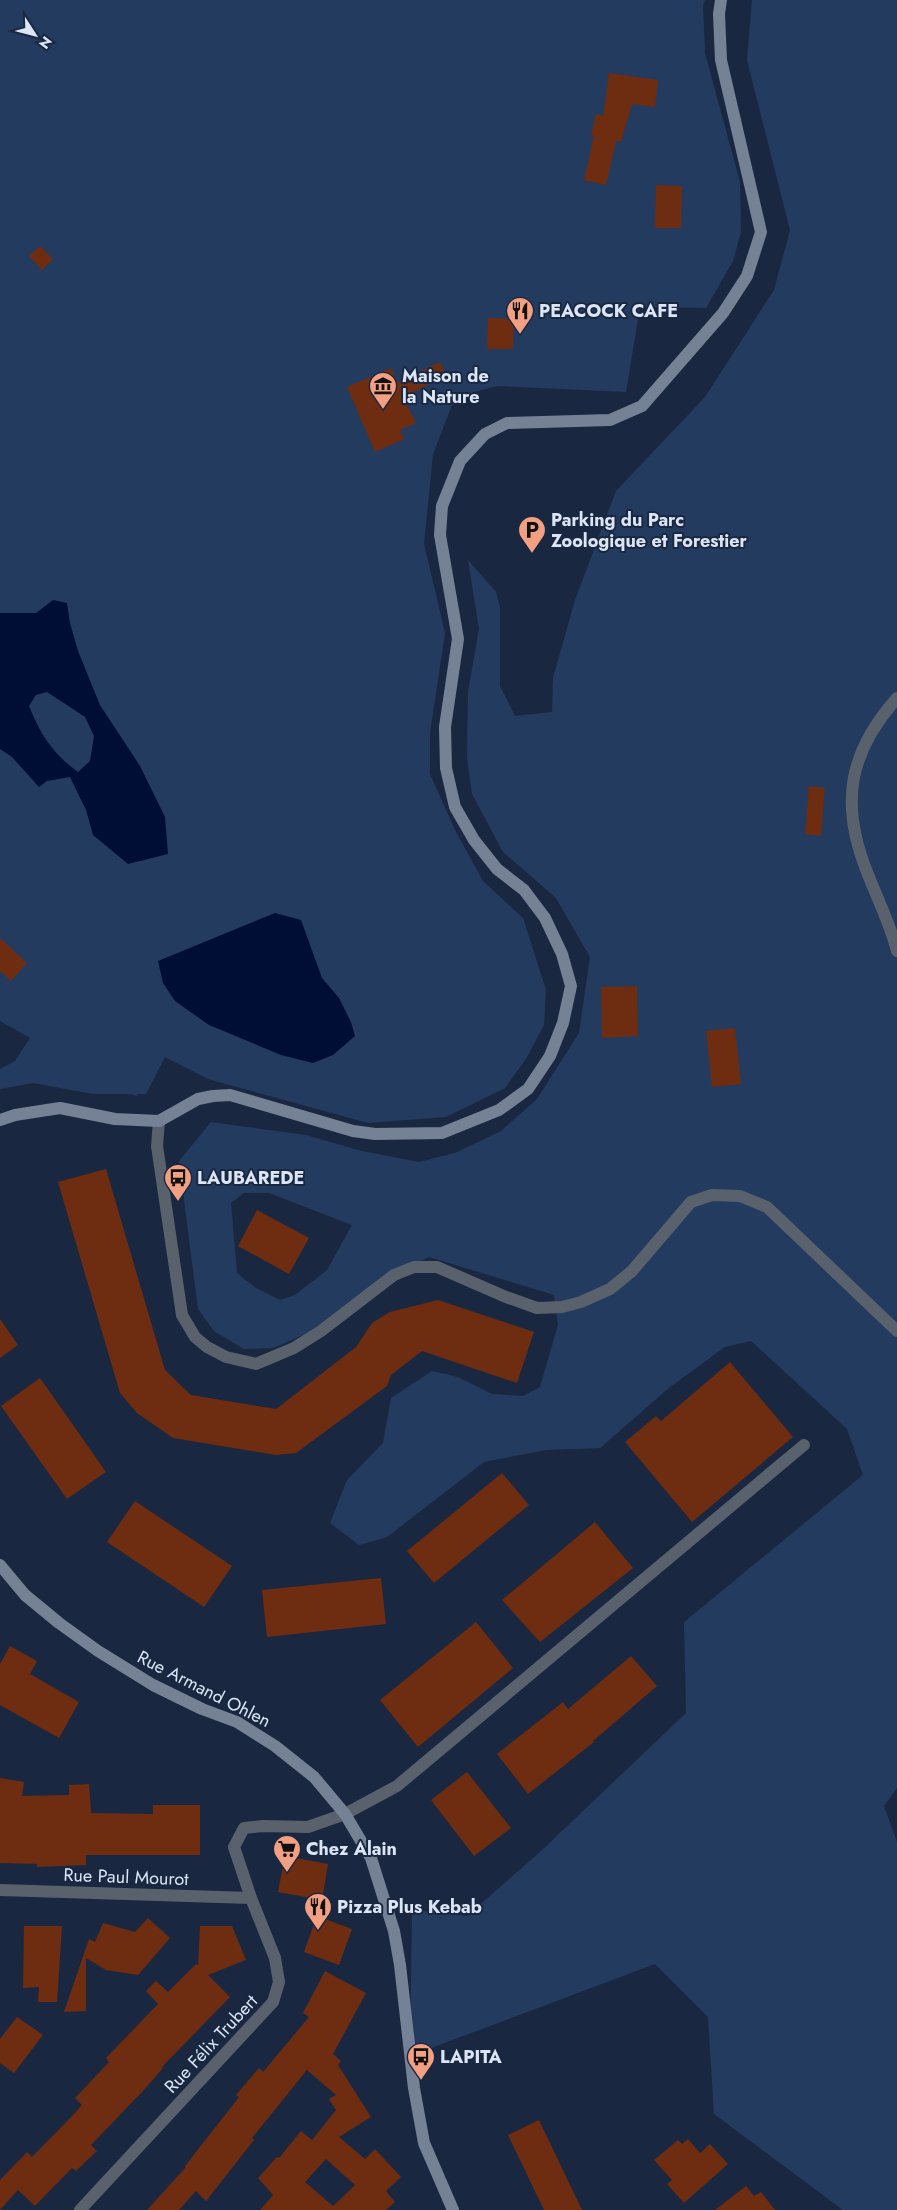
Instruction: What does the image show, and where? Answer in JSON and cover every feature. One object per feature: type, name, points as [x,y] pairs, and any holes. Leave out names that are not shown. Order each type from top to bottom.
[{"type":"main road","points":[[0,1120],[15,1115],[60,1108],[115,1119],[159,1121],[198,1099],[230,1095],[353,1131],[375,1134],[442,1133],[499,1110],[528,1089],[550,1056],[563,1023],[571,986],[562,954],[545,918],[524,890],[498,869],[474,840],[455,807],[446,768],[444,727],[458,638],[440,535],[442,506],[460,461],[485,434],[507,423],[610,420],[642,406],[722,313],[747,276],[761,232],[721,60],[719,14],[721,0]]},
{"type":"main road","name":"Rue Armand Ohlen","points":[[0,1565],[25,1595],[59,1623],[98,1651],[152,1684],[202,1709],[237,1722],[275,1746],[314,1777],[345,1814],[371,1858],[394,1931],[400,1965],[414,2088],[424,2143],[453,2210]]},
{"type":"street","points":[[897,698],[880,717],[865,743],[854,774],[850,806],[857,845],[892,931],[897,951]]},
{"type":"street","points":[[159,1121],[158,1146],[182,1315],[195,1337],[207,1348],[226,1357],[256,1364],[294,1348],[321,1331],[394,1275],[414,1267],[436,1267],[537,1308],[562,1307],[582,1302],[610,1289],[632,1270],[691,1202],[712,1195],[740,1196],[767,1206],[897,1331]]},
{"type":"street","points":[[345,1814],[398,1786],[804,1445]]},
{"type":"street","name":"Rue Félix Trubert","points":[[80,2210],[273,2002],[280,1982],[275,1958],[251,1898],[234,1847],[244,1828],[263,1826],[308,1827],[345,1814]]},
{"type":"street","name":"Rue Paul Mourot","points":[[0,1890],[251,1898]]},
{"type":"shaded area","points":[[0,0],[705,0],[703,5],[705,53],[740,182],[741,232],[733,261],[706,308],[640,307],[626,392],[497,386],[474,392],[452,405],[433,454],[424,544],[445,633],[430,733],[430,774],[455,830],[483,881],[523,918],[546,990],[544,1025],[526,1059],[505,1088],[446,1117],[368,1123],[208,1079],[165,1057],[146,1094],[138,1094],[136,1096],[131,1094],[93,1094],[33,1083],[0,1089],[0,1069],[15,1061],[30,1038],[0,1021]]},
{"type":"shaded area","points":[[752,0],[897,0],[897,1788],[884,1806],[897,1842],[897,2210],[843,2210],[714,2114],[708,2017],[655,1964],[410,2056],[412,1910],[467,1916],[542,1850],[686,1713],[684,1622],[863,1475],[847,1429],[751,1341],[725,1347],[670,1387],[600,1448],[546,1450],[484,1462],[387,1537],[359,1545],[330,1523],[347,1480],[383,1443],[391,1398],[432,1371],[458,1377],[492,1394],[523,1396],[540,1387],[558,1325],[554,1295],[429,1257],[373,1286],[308,1333],[273,1348],[244,1349],[214,1331],[198,1309],[179,1161],[211,1122],[306,1135],[362,1151],[419,1162],[455,1153],[501,1131],[537,1099],[579,1033],[590,957],[556,898],[503,852],[472,794],[467,758],[468,692],[479,629],[468,560],[496,592],[500,607],[500,686],[515,716],[552,712],[553,678],[575,600],[616,491],[705,397],[774,290],[790,230],[747,60]],"holes":[[[244,1193],[269,1193],[352,1225],[327,1270],[295,1295],[280,1300],[256,1288],[237,1273],[231,1203]]]},
{"type":"shaded area","points":[[53,600],[67,603],[70,623],[78,651],[100,705],[140,766],[165,817],[168,854],[128,864],[93,835],[86,810],[70,777],[47,781],[39,787],[12,757],[0,749],[0,613],[36,613]],"holes":[[[47,692],[85,717],[94,736],[90,761],[78,772],[61,758],[48,743],[29,706],[36,695]]]},
{"type":"shaded area","points":[[275,913],[301,920],[322,978],[339,998],[351,1022],[355,1036],[333,1055],[313,1063],[281,1055],[209,1025],[175,1001],[163,983],[158,961]]},
{"type":"building","points":[[609,73],[658,80],[655,107],[632,104],[621,142],[616,141],[606,185],[584,180],[594,136],[591,135],[596,114],[603,116]]},
{"type":"building","points":[[656,185],[682,186],[681,228],[655,228]]},
{"type":"building","points":[[40,246],[53,259],[42,270],[29,256]]},
{"type":"building","points":[[488,318],[514,319],[513,349],[487,349]]},
{"type":"building","name":"Maison de la Nature","points":[[440,362],[446,376],[403,397],[416,423],[400,430],[404,439],[375,452],[347,387],[391,368],[397,382]]},
{"type":"building","points":[[809,786],[825,788],[821,836],[805,834]]},
{"type":"building","points":[[0,938],[27,963],[11,981],[0,971]]},
{"type":"building","points":[[637,986],[638,1036],[602,1038],[601,987]]},
{"type":"building","points":[[735,1028],[741,1084],[712,1087],[706,1031]]},
{"type":"building","points":[[106,1169],[165,1370],[191,1395],[276,1409],[356,1347],[372,1323],[390,1312],[438,1300],[534,1332],[517,1383],[422,1351],[391,1375],[387,1386],[296,1453],[276,1455],[173,1438],[137,1413],[120,1393],[58,1182]]},
{"type":"building","points":[[257,1210],[309,1238],[289,1274],[238,1246]]},
{"type":"building","points":[[0,1319],[18,1345],[0,1358]]},
{"type":"building","points":[[730,1362],[793,1437],[692,1522],[625,1442],[656,1416],[661,1421]]},
{"type":"building","points":[[40,1378],[106,1472],[67,1499],[1,1406]]},
{"type":"building","points":[[502,1473],[529,1505],[434,1583],[407,1551]]},
{"type":"building","points":[[135,1501],[232,1566],[204,1607],[107,1542]]},
{"type":"building","points":[[595,1522],[633,1568],[540,1642],[502,1600]]},
{"type":"building","points":[[381,1578],[386,1624],[267,1637],[262,1590]]},
{"type":"building","points":[[476,1622],[513,1668],[418,1747],[380,1700]]},
{"type":"building","points":[[10,1646],[37,1661],[30,1674],[79,1702],[59,1738],[0,1705],[0,1664]]},
{"type":"building","points":[[631,1656],[657,1686],[594,1742],[528,1794],[497,1754],[563,1702],[568,1709]]},
{"type":"building","points":[[467,1772],[511,1828],[474,1856],[431,1800]]},
{"type":"building","points":[[0,1778],[24,1782],[22,1796],[69,1795],[69,1785],[89,1784],[91,1813],[153,1814],[153,1805],[200,1805],[200,1855],[86,1855],[86,1865],[37,1867],[37,1864],[0,1863]]},
{"type":"building","points":[[285,1856],[328,1864],[322,1900],[278,1892]]},
{"type":"building","points":[[317,1916],[352,1929],[339,1965],[304,1952]]},
{"type":"building","points":[[148,1918],[170,1938],[138,1975],[106,1970],[86,1958],[86,2011],[64,2012],[89,1939],[95,1942],[103,1923],[135,1932]]},
{"type":"building","points":[[24,1926],[62,1926],[57,2002],[38,2002],[39,1987],[23,1988]]},
{"type":"building","points":[[200,1926],[232,1926],[246,1960],[208,1975],[230,1997],[162,2067],[142,2092],[91,2145],[97,2151],[76,2171],[72,2168],[35,2206],[18,2190],[0,2210],[0,2180],[27,2152],[32,2157],[75,2113],[82,2105],[75,2098],[109,2062],[106,2058],[158,2004],[146,1991],[156,1981],[168,1992],[196,1964],[198,1965]]},
{"type":"building","points":[[325,1971],[366,1993],[333,2054],[341,2061],[338,2065],[371,2117],[339,2137],[365,2159],[375,2149],[401,2177],[386,2191],[395,2202],[386,2210],[260,2210],[273,2195],[258,2178],[277,2157],[279,2158],[301,2131],[312,2140],[336,2110],[329,2099],[336,2095],[307,2070],[252,2138],[254,2140],[206,2201],[196,2191],[179,2210],[147,2210],[186,2167],[239,2097],[236,2095],[259,2068],[263,2072],[309,2017],[303,2013]],"holes":[[[326,2159],[355,2185],[333,2206],[305,2182]]]},
{"type":"building","points":[[17,2017],[43,2035],[14,2073],[0,2063],[0,2039]]},
{"type":"building","points":[[539,2120],[582,2210],[544,2210],[508,2135]]},
{"type":"building","points":[[688,2139],[700,2153],[710,2144],[728,2164],[684,2203],[667,2184],[672,2180],[654,2160],[678,2140],[682,2144]]},
{"type":"building","points":[[746,2186],[754,2196],[761,2192],[775,2210],[715,2210]]},
{"type":"place","name":"PEACOCK CAFE","points":[[520,335]]},
{"type":"place","name":"Maison de la Nature","points":[[383,410]]},
{"type":"place","name":"Parking du Parc Zoologique et Forestier","points":[[532,554]]},
{"type":"place","name":"LAUBAREDE","points":[[178,1202]]},
{"type":"place","name":"Chez Alain","points":[[287,1873]]},
{"type":"place","name":"Pizza Plus Kebab","points":[[318,1931]]},
{"type":"place","name":"LAPITA","points":[[421,2081]]}]
